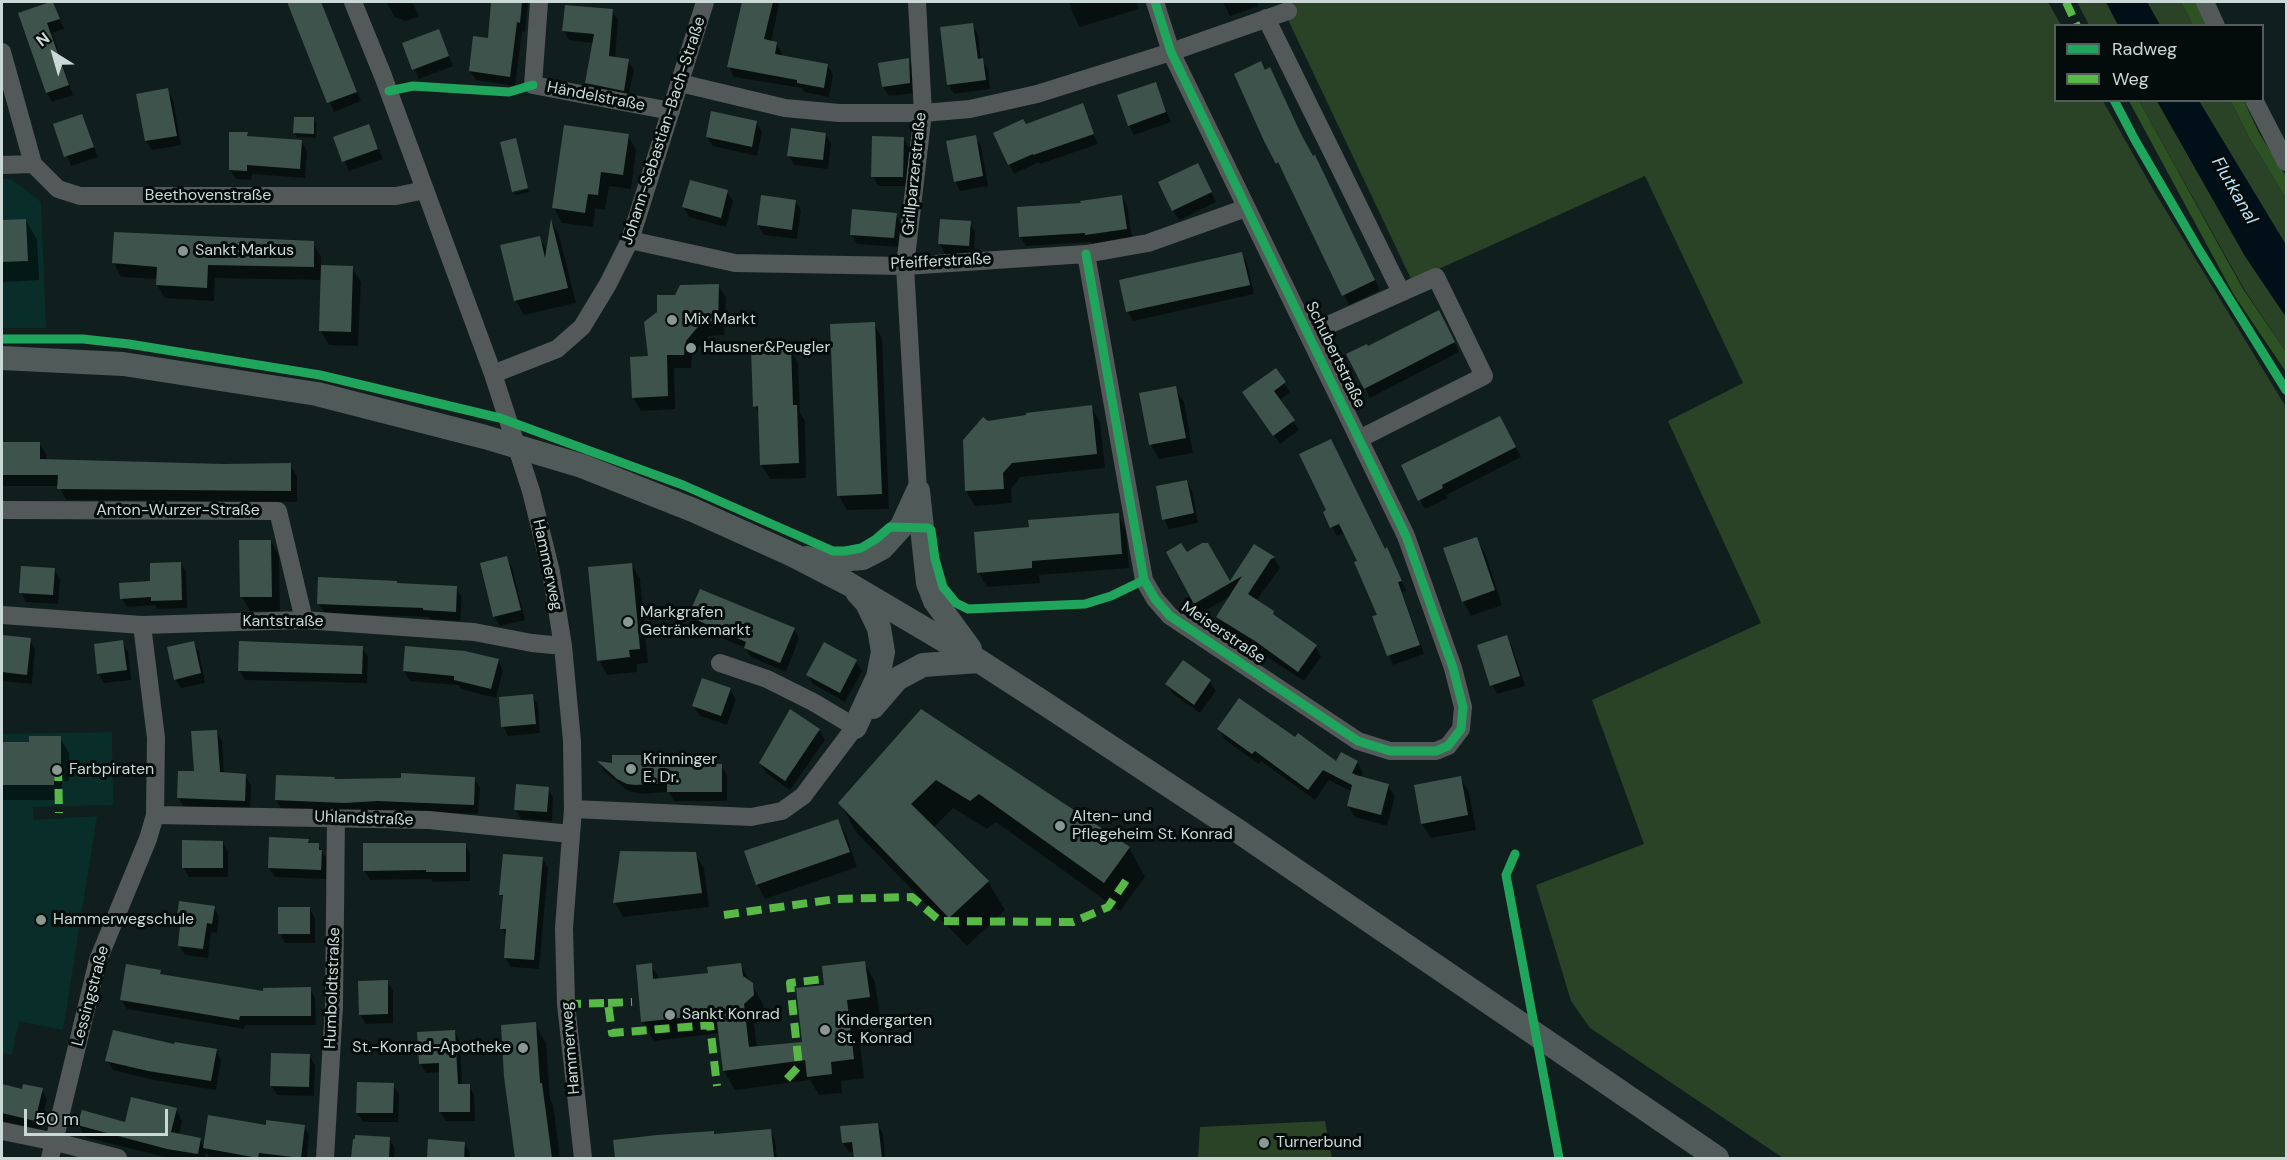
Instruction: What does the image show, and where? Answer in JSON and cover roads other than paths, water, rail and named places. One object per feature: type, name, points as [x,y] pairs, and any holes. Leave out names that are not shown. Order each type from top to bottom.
[{"type":"main road","points":[[2,358],[123,364],[317,393],[485,436],[582,466],[693,510],[793,555],[847,583],[979,661],[1238,831],[1717,1158]]},
{"type":"main road","points":[[793,555],[825,561],[863,558],[882,548],[902,526],[918,491]]},
{"type":"main road","points":[[918,491],[927,583],[935,601],[979,661]]},
{"type":"main road","points":[[847,583],[867,603],[879,628],[883,652],[878,677],[855,727]]},
{"type":"main road","points":[[855,727],[897,680],[923,665],[979,661]]},
{"type":"street","name":"Hammerweg","points":[[353,2],[493,374],[531,491],[550,572],[563,646],[572,741],[572,834],[564,928],[566,1004],[583,1158]]},
{"type":"street","name":"Händelstraße","points":[[539,2],[533,85],[671,111]]},
{"type":"street","name":"Johann-Sebastian-Bach-Straße","points":[[493,374],[557,349],[582,327],[608,284],[630,240],[705,2]]},
{"type":"street","name":"Grillparzerstraße","points":[[918,2],[923,113],[905,266],[918,491]]},
{"type":"street","name":"Schubertstraße","points":[[1155,2],[1171,52],[1406,536],[1453,669],[1463,707],[1461,729]]},
{"type":"street","points":[[2205,2],[2216,24]]},
{"type":"street","points":[[680,83],[785,108],[839,113],[923,113],[970,109],[1037,94],[1171,52],[1288,11]]},
{"type":"street","points":[[1266,18],[1401,292]]},
{"type":"street","points":[[2,52],[33,164],[2,165]]},
{"type":"street","points":[[2254,102],[2286,162]]},
{"type":"street","name":"Beethovenstraße","points":[[33,164],[58,189],[80,196],[396,196],[425,190]]},
{"type":"street","name":"Pfeifferstraße","points":[[630,240],[735,263],[905,266],[1086,254],[1148,243],[1246,208]]},
{"type":"street","name":"Meiserstraße","points":[[1086,254],[1144,580],[1155,599],[1170,616],[1358,741],[1390,752],[1436,751],[1448,746],[1461,729]]},
{"type":"street","points":[[1308,334],[1436,277],[1484,376],[1359,439]]},
{"type":"street","name":"Anton-Wurzer-Straße","points":[[2,510],[278,511],[304,620]]},
{"type":"street","name":"Kantstraße","points":[[2,615],[142,625],[304,620],[474,632],[532,643],[563,646]]},
{"type":"street","name":"Lessingstraße","points":[[53,1150],[98,960],[148,839],[155,815],[156,738],[142,625]]},
{"type":"street","points":[[573,808],[751,817],[782,811],[802,796],[855,727],[813,702],[767,679],[720,663]]},
{"type":"street","name":"Uhlandstraße","points":[[155,815],[429,820],[572,834]]},
{"type":"street","name":"Humboldtstraße","points":[[325,1158],[334,1006],[336,817]]},
{"type":"street","points":[[2,1131],[53,1150],[118,1158]]},
{"type":"water","points":[[2106,2],[2147,2],[2159,24],[2117,24]]},
{"type":"water","name":"Flutkanal","points":[[2158,102],[2200,102],[2286,245],[2286,317],[2245,256]]},
{"type":"place","name":"Sankt Markus","points":[[183,251]]},
{"type":"place","name":"Mix Markt","points":[[672,320]]},
{"type":"place","name":"Hausner&Peugler","points":[[691,348]]},
{"type":"place","name":"Markgrafen Getränkemarkt","points":[[628,622]]},
{"type":"place","name":"Krinninger E. Dr.","points":[[631,769]]},
{"type":"place","name":"Farbpiraten","points":[[57,770]]},
{"type":"place","name":"Alten- und Pflegeheim St. Konrad","points":[[1060,826]]},
{"type":"place","name":"Hammerwegschule","points":[[41,920]]},
{"type":"place","name":"Sankt Konrad","points":[[670,1015]]},
{"type":"place","name":"Kindergarten St. Konrad","points":[[825,1030]]},
{"type":"place","name":"St.-Konrad-Apotheke","points":[[523,1048]]},
{"type":"place","name":"Turnerbund","points":[[1264,1143]]}]
